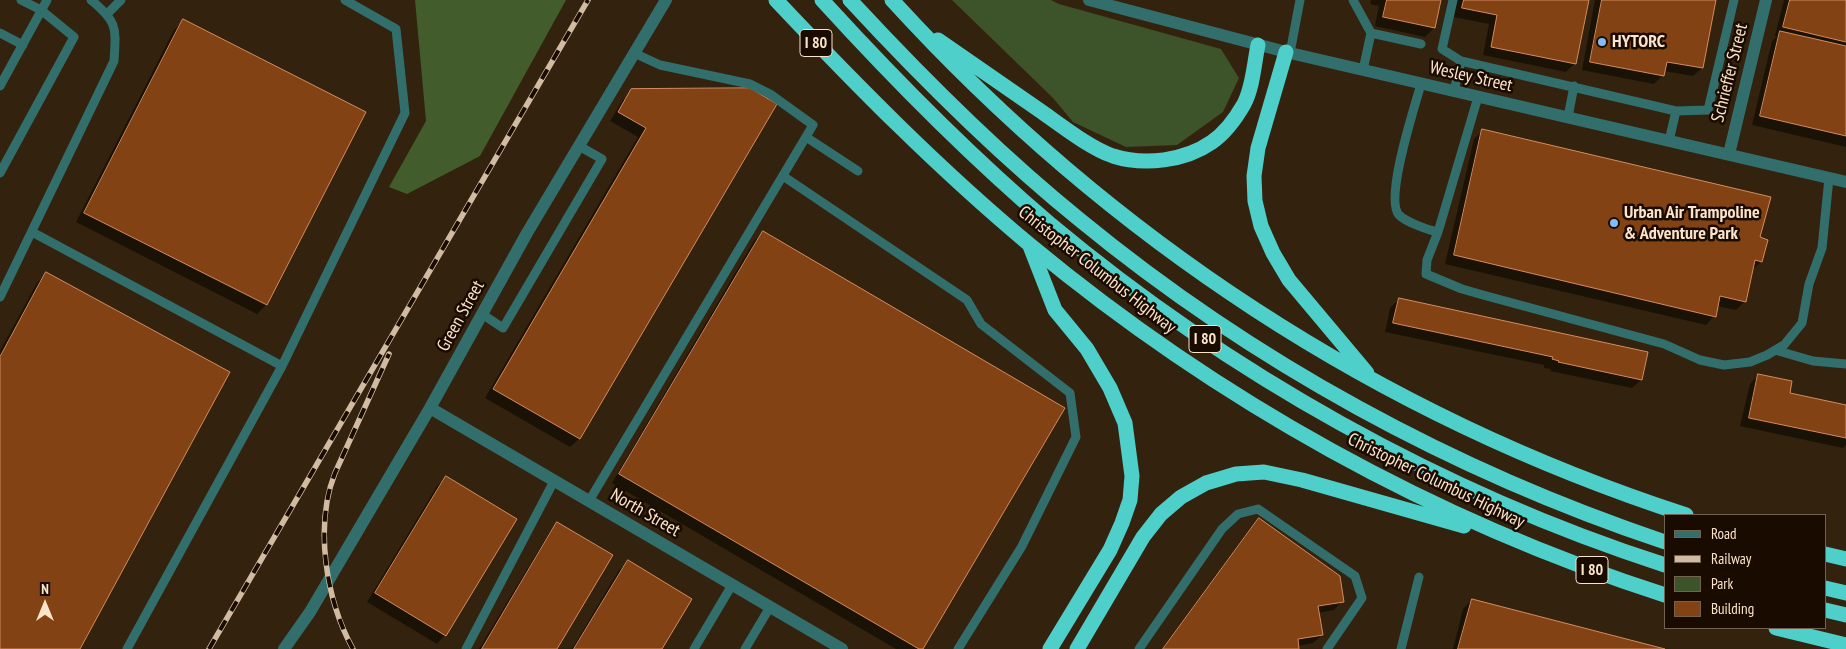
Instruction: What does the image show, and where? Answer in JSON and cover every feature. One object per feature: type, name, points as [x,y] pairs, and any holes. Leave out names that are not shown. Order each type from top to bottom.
[{"type":"highway","name":"Christopher Columbus Highway","points":[[776,0],[857,86],[899,127],[1030,244],[1116,312],[1196,368],[1280,421],[1408,491],[1520,542],[1586,568],[1664,595]]},
{"type":"highway","name":"Christopher Columbus Highway","points":[[822,0],[895,78],[992,172],[1059,231],[1181,323],[1279,386],[1365,436],[1412,460],[1509,506],[1664,565]]},
{"type":"highway","name":"Christopher Columbus Highway","points":[[850,0],[943,97],[1039,186],[1121,253],[1208,316],[1297,373],[1439,450],[1536,494],[1664,542]]},
{"type":"highway","points":[[892,0],[968,80],[1072,175],[1148,236],[1271,321],[1373,381],[1432,412],[1513,450],[1611,490],[1683,514]]},
{"type":"highway","points":[[912,22],[1074,135],[1113,156],[1137,161],[1162,160],[1187,154],[1212,142],[1231,124],[1244,103],[1258,45]]},
{"type":"highway","points":[[1288,52],[1258,148],[1254,176],[1255,200],[1261,226],[1289,280],[1373,381]]},
{"type":"highway","points":[[1030,244],[1055,310],[1086,349],[1113,397],[1125,423],[1132,476],[1130,500],[1110,550],[1050,649]]},
{"type":"highway","points":[[1077,649],[1143,537],[1161,514],[1181,497],[1206,483],[1236,474],[1264,472],[1302,480],[1520,542]]},
{"type":"highway","points":[[1826,554],[1846,559]]},
{"type":"highway","points":[[1826,588],[1846,593]]},
{"type":"highway","points":[[1826,610],[1846,615]]},
{"type":"highway","points":[[1780,629],[1846,645]]},
{"type":"street","name":"Green Street","points":[[284,649],[310,612],[430,408],[527,233],[666,0]]},
{"type":"street","name":"Wesley Street","points":[[1089,0],[1258,45],[1846,182]]},
{"type":"street","name":"Schrieffer Street","points":[[1728,154],[1766,0]]},
{"type":"street","name":"North Street","points":[[430,408],[842,649]]},
{"type":"lane","points":[[0,173],[74,36],[41,10],[21,0]]},
{"type":"lane","points":[[0,86],[47,0]]},
{"type":"lane","points":[[0,297],[114,61],[116,30],[107,14],[91,0]]},
{"type":"lane","points":[[107,14],[121,0]]},
{"type":"lane","points":[[127,649],[282,366],[406,113],[396,29],[345,0]]},
{"type":"lane","points":[[1288,52],[1300,0]]},
{"type":"lane","points":[[1354,0],[1372,33],[1363,70]]},
{"type":"lane","points":[[1453,0],[1442,49],[1461,61],[1676,111],[1708,110],[1734,0]]},
{"type":"lane","points":[[0,33],[22,45]]},
{"type":"lane","points":[[1372,33],[1421,44]]},
{"type":"lane","points":[[588,501],[813,125],[764,90],[750,84],[660,65],[634,53]]},
{"type":"lane","points":[[1454,92],[1461,61]]},
{"type":"lane","points":[[1421,84],[1396,180],[1394,206],[1399,215],[1429,230],[1438,232]]},
{"type":"lane","points":[[1568,117],[1574,86]]},
{"type":"lane","points":[[1478,97],[1438,232],[1427,260],[1426,274],[1462,289],[1664,344],[1700,360],[1724,365],[1750,362],[1784,344],[1802,323],[1809,284],[1822,248],[1830,178]]},
{"type":"lane","points":[[1669,140],[1676,111]]},
{"type":"lane","points":[[806,137],[858,171]]},
{"type":"lane","points":[[482,314],[503,328],[602,159],[578,146]]},
{"type":"lane","points":[[783,176],[967,300],[982,324],[1070,393],[1076,437],[1022,546],[958,649]]},
{"type":"lane","points":[[32,232],[282,366]]},
{"type":"lane","points":[[1775,350],[1813,361],[1846,364]]},
{"type":"lane","points":[[466,649],[554,481]]},
{"type":"lane","points":[[1139,649],[1222,528],[1238,514],[1258,508],[1355,576],[1362,598],[1327,649]]},
{"type":"lane","points":[[1401,649],[1418,577]]},
{"type":"lane","points":[[694,649],[732,585]]},
{"type":"lane","points":[[744,649],[770,607]]},
{"type":"green space","points":[[415,0],[566,0],[480,156],[407,194],[389,187],[426,121]]},
{"type":"green space","points":[[952,0],[1051,0],[1059,4],[1221,49],[1239,78],[1223,112],[1177,145],[1126,147],[1073,122],[1053,98]]},
{"type":"building","points":[[1387,0],[1441,0],[1435,28],[1383,17]]},
{"type":"building","points":[[1464,0],[1589,0],[1576,64],[1491,47],[1497,15],[1462,8]]},
{"type":"building","points":[[1602,0],[1716,0],[1703,68],[1667,62],[1664,76],[1590,62]]},
{"type":"building","points":[[1790,0],[1846,0],[1846,42],[1783,27]]},
{"type":"building","points":[[183,19],[366,112],[267,305],[84,213]]},
{"type":"building","points":[[1780,31],[1846,46],[1846,136],[1760,116]]},
{"type":"building","points":[[750,88],[777,104],[580,439],[493,389],[646,128],[618,112],[631,89]]},
{"type":"building","points":[[1482,129],[1771,197],[1760,237],[1768,240],[1762,262],[1755,260],[1746,302],[1720,296],[1716,317],[1454,255]]},
{"type":"building","points":[[763,231],[1065,408],[923,649],[919,649],[619,474]]},
{"type":"building","points":[[46,272],[230,372],[80,649],[0,649],[0,357]]},
{"type":"building","points":[[1399,298],[1648,352],[1642,380],[1558,362],[1552,359],[1553,357],[1393,323]]},
{"type":"building","points":[[1758,374],[1792,381],[1790,393],[1846,405],[1846,438],[1749,418]]},
{"type":"building","points":[[446,476],[517,519],[446,636],[375,593]]},
{"type":"building","points":[[1259,518],[1340,576],[1344,602],[1318,606],[1323,635],[1298,639],[1299,649],[1163,649]]},
{"type":"building","points":[[557,522],[613,555],[557,649],[482,649]]},
{"type":"building","points":[[628,560],[692,599],[662,649],[574,649]]},
{"type":"building","points":[[1472,599],[1665,649],[1458,649]]},
{"type":"railway","points":[[209,649],[588,0]]},
{"type":"railway","points":[[353,649],[344,630],[330,586],[324,539],[325,516],[335,473],[389,354]]},
{"type":"place","name":"HYTORC","points":[[1602,42]]},
{"type":"place","name":"Urban Air Trampoline & Adventure Park","points":[[1614,223]]}]
